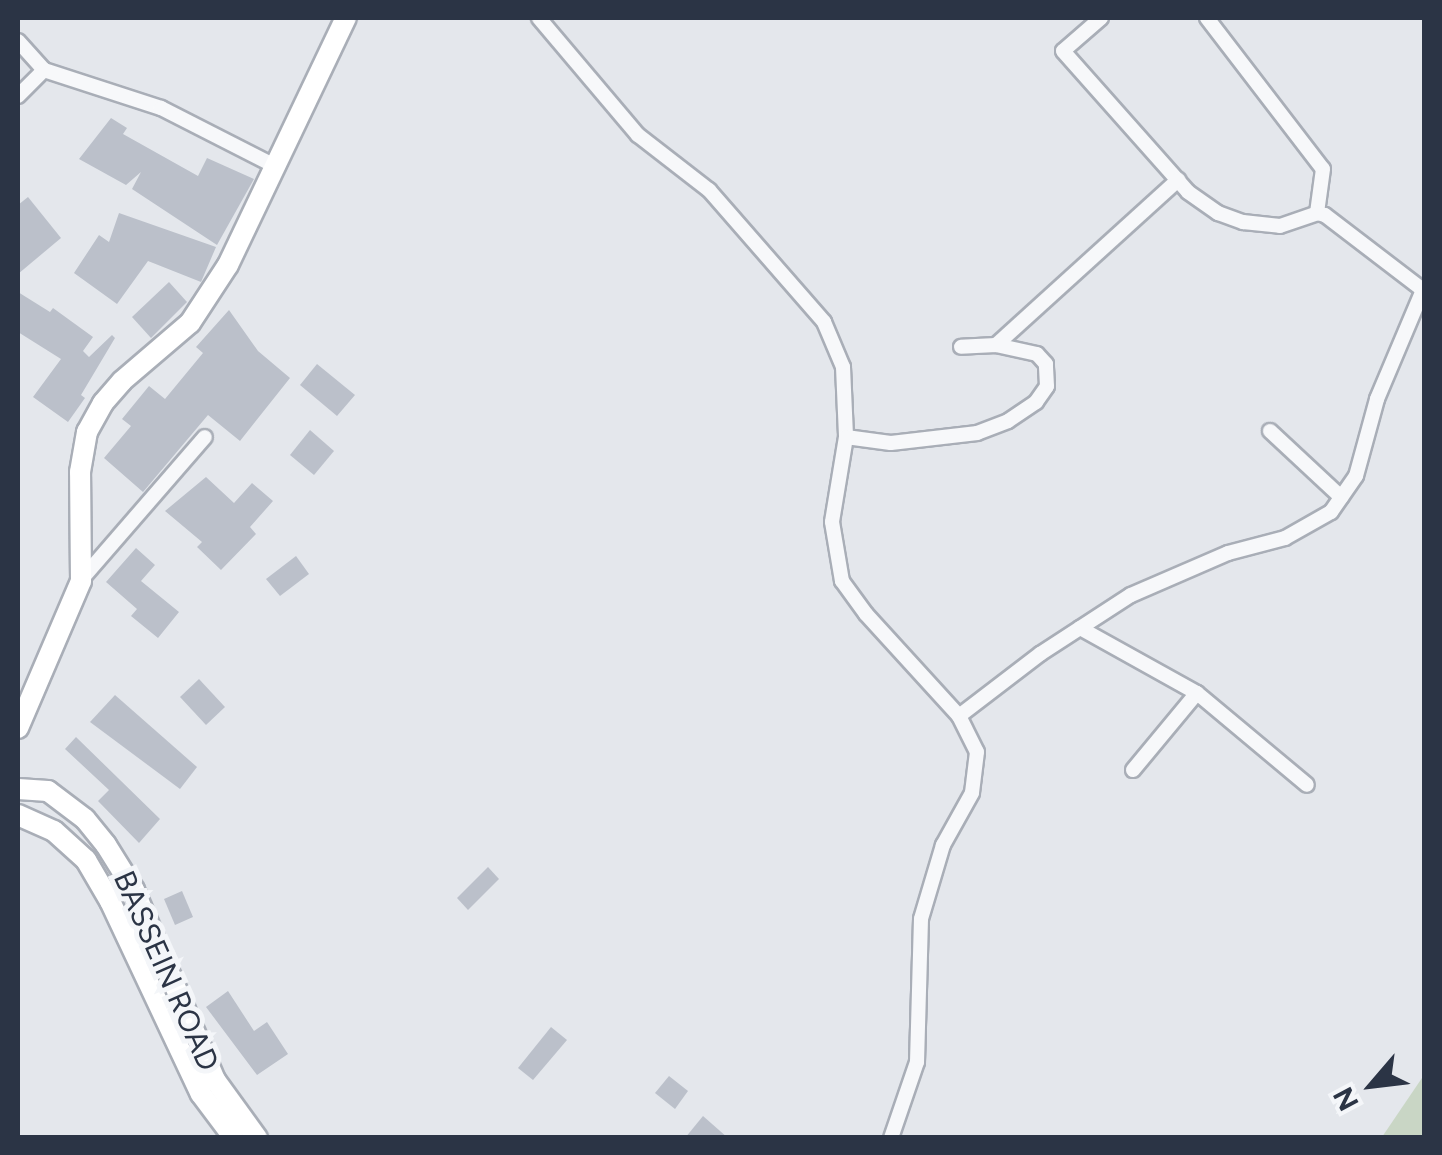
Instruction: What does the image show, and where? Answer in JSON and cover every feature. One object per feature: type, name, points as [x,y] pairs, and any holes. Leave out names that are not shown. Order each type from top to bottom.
[{"type":"main road","points":[[18,728],[81,581],[80,472],[88,432],[103,403],[122,381],[190,322],[228,266],[346,18]]},
{"type":"main road","name":"BASSEIN ROAD","points":[[18,789],[48,792],[85,819],[106,846],[134,890],[215,1080],[257,1138]]},
{"type":"main road","name":"BASSEIN ROAD","points":[[18,815],[54,831],[75,850],[110,901],[201,1094],[234,1138]]},
{"type":"street","points":[[540,18],[638,135],[708,190],[824,322],[843,367],[846,437],[832,522],[842,581],[866,614],[959,716],[977,752],[972,793],[943,845],[921,919],[917,1062],[891,1138]]},
{"type":"street","points":[[959,716],[1080,628],[1147,588],[1228,553],[1285,538],[1331,512],[1356,476],[1377,399],[1424,289],[1338,223],[1316,213],[1280,226],[1242,222],[1218,213],[1178,180],[1064,51],[1101,18]]},
{"type":"street","points":[[1207,18],[1323,169],[1316,213]]},
{"type":"street","points":[[18,41],[44,70],[161,108],[275,166]]},
{"type":"street","points":[[18,96],[44,70]]},
{"type":"street","points":[[996,346],[1178,180]]},
{"type":"street","points":[[846,437],[892,442],[976,433],[1008,421],[1036,402],[1048,375],[1037,354],[996,346],[961,348]]},
{"type":"street","points":[[1270,431],[1342,497]]},
{"type":"street","points":[[81,581],[205,437]]},
{"type":"street","points":[[1080,628],[1197,694],[1307,785]]},
{"type":"street","points":[[1133,770],[1197,694]]},
{"type":"green space","points":[[1424,1075],[1424,1137],[1382,1137]]},
{"type":"building","points":[[111,118],[127,128],[123,134],[198,176],[207,158],[254,179],[217,245],[132,189],[141,172],[126,185],[79,159]]},
{"type":"building","points":[[28,197],[61,238],[18,274],[18,205]]},
{"type":"building","points":[[119,213],[216,247],[201,282],[148,261],[117,304],[74,273],[99,235],[109,242]]},
{"type":"building","points":[[169,282],[187,302],[151,338],[132,317]]},
{"type":"building","points":[[18,292],[50,312],[53,308],[93,337],[83,351],[89,357],[112,335],[115,338],[81,395],[85,398],[68,422],[33,397],[61,359],[18,332]]},
{"type":"building","points":[[229,310],[258,351],[290,378],[240,441],[208,415],[143,492],[104,458],[131,426],[122,419],[149,386],[165,399],[203,353],[196,347]]},
{"type":"building","points":[[317,364],[355,395],[337,416],[300,385]]},
{"type":"building","points":[[310,430],[334,451],[314,475],[290,455]]},
{"type":"building","points":[[206,477],[234,503],[252,483],[273,501],[250,527],[256,534],[221,570],[197,547],[202,542],[165,511]]},
{"type":"building","points":[[136,548],[155,565],[141,581],[179,612],[158,638],[131,616],[137,609],[106,582]]},
{"type":"building","points":[[296,556],[309,574],[280,596],[266,579]]},
{"type":"building","points":[[199,679],[225,707],[206,725],[180,697]]},
{"type":"building","points":[[115,695],[197,767],[180,789],[90,722]]},
{"type":"building","points":[[76,737],[160,819],[139,843],[98,801],[109,790],[65,749]]},
{"type":"building","points":[[488,867],[499,879],[468,910],[457,898]]},
{"type":"building","points":[[182,891],[193,917],[175,925],[164,899]]},
{"type":"building","points":[[228,991],[254,1031],[267,1022],[288,1054],[257,1075],[206,1007]]},
{"type":"building","points":[[551,1027],[567,1040],[533,1080],[518,1068]]},
{"type":"building","points":[[669,1076],[688,1091],[675,1109],[655,1093]]},
{"type":"building","points":[[703,1116],[728,1138],[685,1138]]}]
